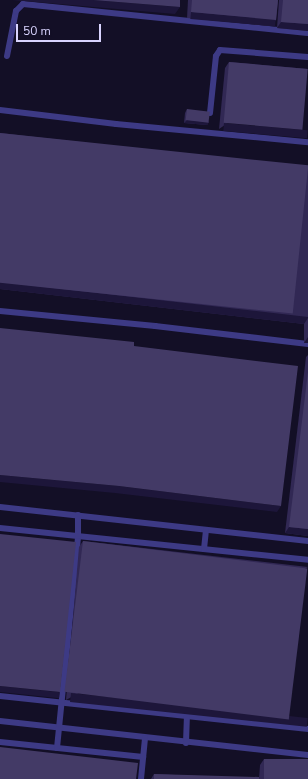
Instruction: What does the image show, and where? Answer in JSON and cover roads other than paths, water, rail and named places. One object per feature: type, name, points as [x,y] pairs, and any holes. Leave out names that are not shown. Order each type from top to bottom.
[{"type":"lane","points":[[7,56],[16,11],[23,4],[308,33]]},
{"type":"lane","points":[[210,113],[216,56],[220,50],[308,57]]},
{"type":"lane","points":[[0,110],[116,124],[308,142]]},
{"type":"lane","points":[[0,311],[155,326],[308,344]]},
{"type":"lane","points":[[0,506],[308,541]]},
{"type":"lane","points":[[57,748],[61,728],[78,536],[78,514]]},
{"type":"lane","points":[[0,528],[308,560]]},
{"type":"lane","points":[[204,549],[206,530]]},
{"type":"lane","points":[[0,696],[308,729]]},
{"type":"lane","points":[[186,743],[187,716]]},
{"type":"lane","points":[[0,721],[186,743],[308,755]]},
{"type":"lane","points":[[141,779],[145,738]]},
{"type":"lane","points":[[0,742],[143,757]]}]
